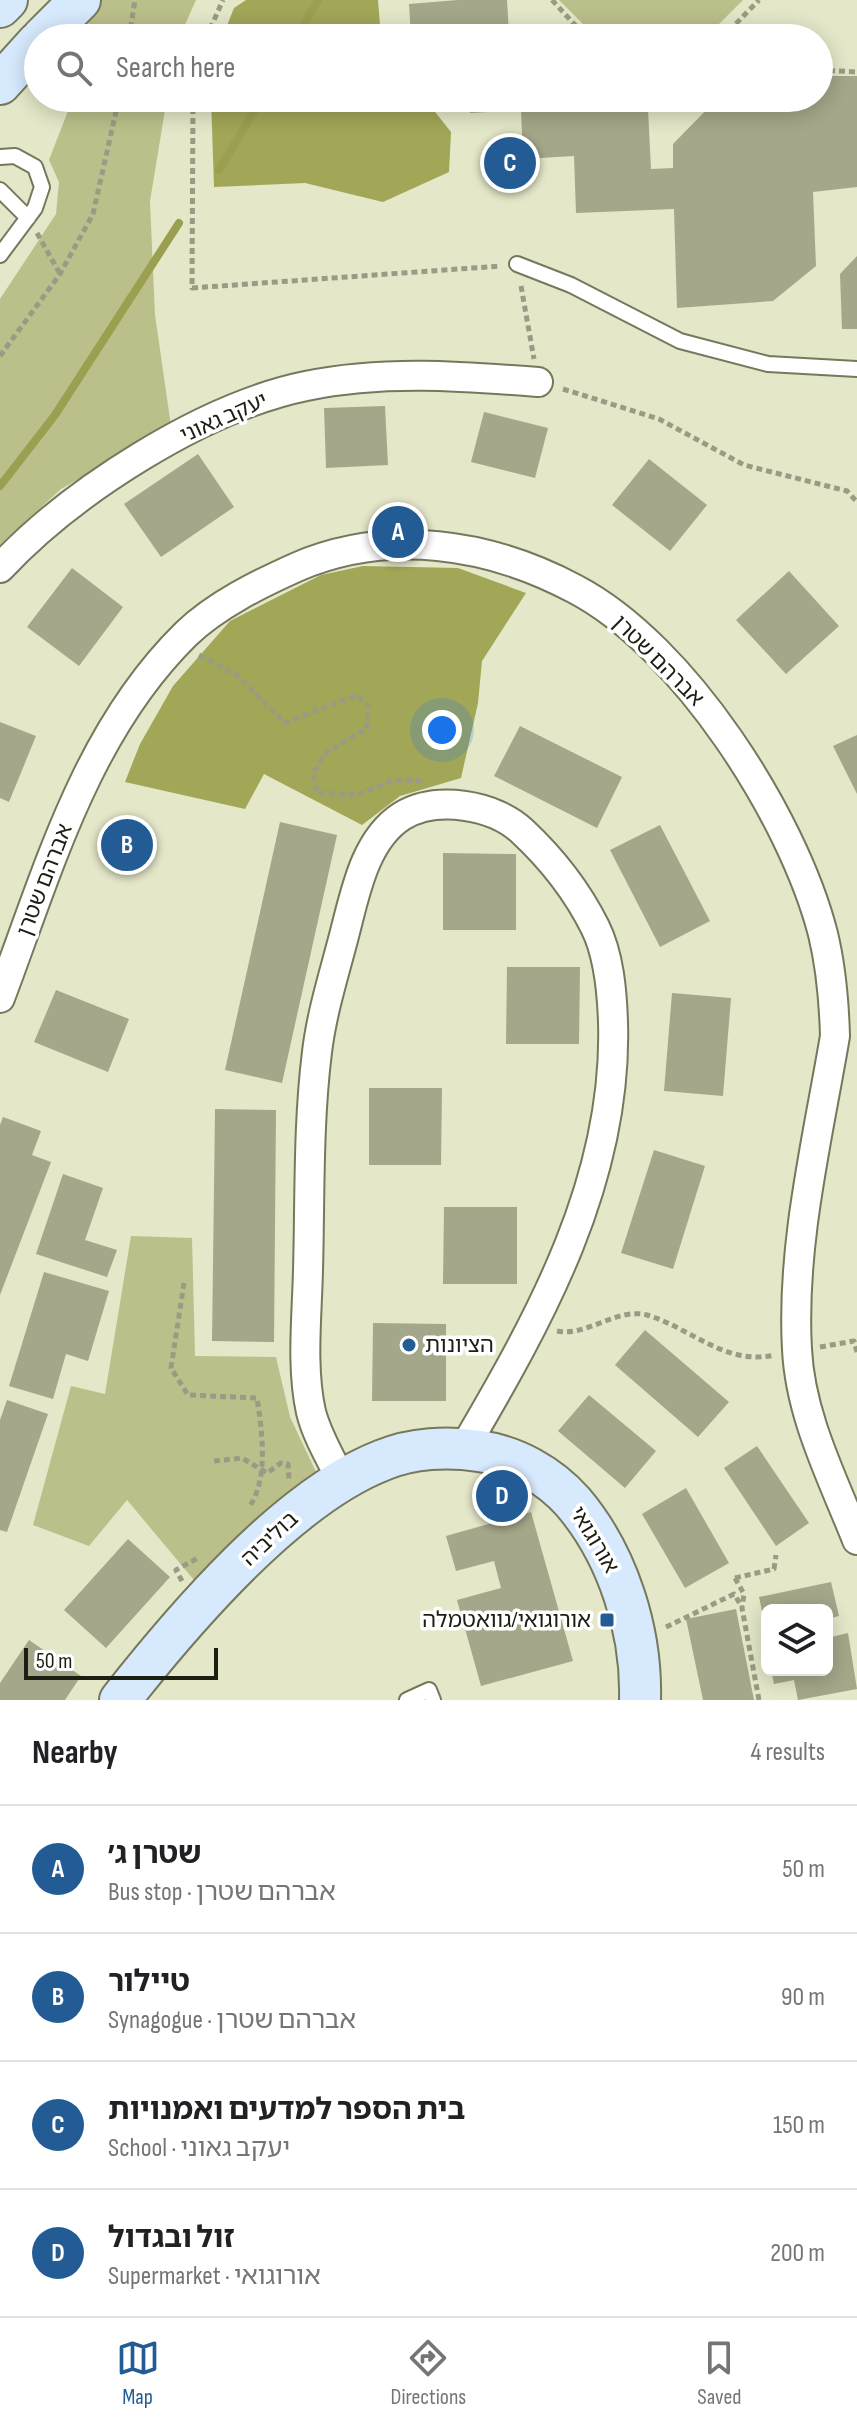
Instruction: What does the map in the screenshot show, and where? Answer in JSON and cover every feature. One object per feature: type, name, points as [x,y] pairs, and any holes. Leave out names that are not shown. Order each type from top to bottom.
[{"type":"street","points":[[0,7],[7,0]]},
{"type":"street","points":[[56,24],[80,0]]},
{"type":"street","points":[[0,84],[24,58]]},
{"type":"street","name":"יעקב גאוני","points":[[0,568],[33,533],[98,482],[251,402],[306,386],[371,378],[450,375],[538,382]]},
{"type":"street","name":"אברהם שטרן","points":[[0,998],[92,763],[119,715],[178,643],[229,603],[321,557],[371,545],[433,543],[474,551],[577,590],[647,645],[690,689],[719,726],[767,803],[812,899],[827,962],[835,1036],[802,1247],[797,1350],[811,1422],[857,1540]]},
{"type":"street","points":[[342,1481],[310,1410],[306,1359],[312,1111],[317,1049],[357,888],[374,846],[404,815],[447,806],[491,812],[511,821],[536,844],[568,883],[596,928],[607,964],[615,1071],[608,1123],[581,1218],[532,1326],[464,1448]]},
{"type":"street","name":"בוליביה","points":[[120,1700],[160,1649],[248,1558],[318,1495],[385,1459],[424,1450],[464,1448]]},
{"type":"street","name":"אורוגואי","points":[[464,1448],[494,1453],[523,1464],[558,1485],[584,1515],[604,1547],[627,1608],[634,1637],[640,1700]]},
{"type":"lane","points":[[0,157],[15,156],[35,167],[42,187],[28,218],[0,255]]},
{"type":"lane","points":[[0,190],[28,218]]},
{"type":"lane","points":[[517,264],[571,285],[680,341],[768,364],[857,369]]},
{"type":"lane","points":[[407,1700],[429,1690],[433,1700]]},
{"type":"path","points":[[131,24],[135,0]]},
{"type":"path","points":[[212,24],[223,0]]},
{"type":"path","points":[[552,0],[574,24]]},
{"type":"path","points":[[736,24],[759,0]]},
{"type":"path","points":[[833,71],[857,72]]},
{"type":"path","points":[[0,356],[60,274],[93,214],[116,112]]},
{"type":"path","points":[[193,112],[192,288],[517,264],[538,382],[659,419],[744,465],[792,479],[827,484],[847,491],[857,502]]},
{"type":"path","points":[[28,218],[60,274]]},
{"type":"path","points":[[178,643],[238,676],[285,723],[357,695],[368,705],[367,728],[324,754],[318,764],[313,774],[317,793],[357,795],[394,780],[414,778],[428,784],[447,806]]},
{"type":"path","points":[[184,1283],[171,1368],[188,1395],[257,1398],[263,1439],[257,1497],[248,1509]]},
{"type":"path","points":[[532,1326],[567,1333],[624,1315],[646,1314],[746,1358],[854,1341],[857,1352]]},
{"type":"path","points":[[214,1461],[242,1458],[267,1473],[281,1463],[288,1464],[290,1471]]},
{"type":"path","points":[[735,1578],[774,1569],[776,1555]]},
{"type":"path","points":[[735,1578],[734,1594],[742,1608]]},
{"type":"path","points":[[735,1578],[744,1594],[742,1608],[759,1700]]},
{"type":"path","points":[[659,1629],[734,1594]]},
{"type":"green space","points":[[99,0],[196,0],[185,24],[88,24],[91,7]]},
{"type":"green space","points":[[246,0],[378,0],[380,24],[228,24],[234,8]]},
{"type":"green space","points":[[559,0],[743,0],[719,24],[583,24]]},
{"type":"green space","points":[[68,112],[165,112],[150,201],[155,315],[171,426],[61,489],[0,545],[0,299],[56,214],[59,182],[49,160]]},
{"type":"green space","points":[[211,112],[435,112],[451,132],[449,172],[383,202],[305,183],[214,187]]},
{"type":"green space","points":[[363,566],[458,568],[526,593],[482,661],[478,703],[461,778],[400,796],[362,825],[264,774],[245,809],[125,782],[140,744],[173,686],[230,621],[321,575]]},
{"type":"green space","points":[[131,1236],[192,1238],[195,1356],[276,1357],[290,1417],[317,1474],[199,1586],[127,1500],[89,1546],[33,1525],[71,1386],[105,1394]]},
{"type":"building","points":[[507,0],[508,24],[410,24],[409,4]]},
{"type":"building","points":[[833,76],[857,76],[857,187],[813,192],[816,266],[773,301],[677,308],[674,209],[576,213],[574,156],[523,159],[521,112],[648,112],[651,169],[673,168],[673,144],[704,112],[833,112]]},
{"type":"building","points":[[857,256],[857,329],[842,329],[840,274]]},
{"type":"building","points":[[385,406],[388,465],[326,468],[324,408]]},
{"type":"building","points":[[484,412],[548,428],[535,478],[471,462]]},
{"type":"building","points":[[198,454],[234,507],[161,557],[124,504]]},
{"type":"building","points":[[649,459],[707,505],[670,551],[612,505]]},
{"type":"building","points":[[72,568],[123,607],[79,666],[27,627]]},
{"type":"building","points":[[789,571],[839,626],[786,674],[736,620]]},
{"type":"building","points":[[0,722],[36,736],[9,802],[0,798]]},
{"type":"building","points":[[520,726],[622,777],[597,828],[494,776]]},
{"type":"building","points":[[857,735],[857,794],[833,746]]},
{"type":"building","points":[[280,822],[337,835],[282,1083],[225,1070]]},
{"type":"building","points":[[660,825],[710,921],[660,947],[610,850]]},
{"type":"building","points":[[443,853],[516,854],[516,930],[443,930]]},
{"type":"building","points":[[507,967],[580,967],[579,1044],[506,1044]]},
{"type":"building","points":[[56,990],[129,1019],[108,1072],[34,1042]]},
{"type":"building","points":[[672,993],[731,998],[723,1096],[664,1091]]},
{"type":"building","points":[[369,1088],[442,1088],[441,1165],[369,1165]]},
{"type":"building","points":[[215,1109],[276,1110],[274,1342],[212,1341]]},
{"type":"building","points":[[3,1117],[41,1131],[32,1155],[51,1162],[0,1295],[0,1125]]},
{"type":"building","points":[[654,1150],[705,1166],[673,1269],[621,1253]]},
{"type":"building","points":[[63,1174],[103,1188],[85,1240],[117,1250],[107,1277],[36,1254]]},
{"type":"building","points":[[444,1207],[517,1207],[517,1284],[443,1284]]},
{"type":"building","points":[[44,1272],[109,1291],[88,1361],[66,1354],[53,1399],[9,1386]]},
{"type":"building","name":"הציונות","points":[[373,1323],[446,1324],[446,1401],[372,1401]]},
{"type":"building","points":[[645,1330],[729,1402],[698,1437],[615,1365]]},
{"type":"building","points":[[589,1395],[656,1451],[625,1488],[558,1431]]},
{"type":"building","points":[[7,1400],[48,1414],[7,1532],[0,1530],[0,1420]]},
{"type":"building","points":[[757,1446],[809,1523],[776,1546],[724,1468]]},
{"type":"building","points":[[686,1488],[729,1563],[685,1588],[642,1514]]},
{"type":"building","points":[[531,1512],[573,1661],[481,1686],[457,1600],[501,1588],[494,1561],[456,1571],[446,1536]]},
{"type":"building","points":[[128,1539],[170,1577],[106,1648],[64,1610]]},
{"type":"building","points":[[831,1582],[839,1616],[833,1618],[833,1604],[761,1604],[761,1606],[759,1597]]},
{"type":"building","points":[[736,1609],[754,1700],[703,1700],[686,1619]]},
{"type":"building","points":[[848,1633],[857,1689],[798,1700],[794,1680],[774,1684],[772,1676],[833,1676],[833,1637]]},
{"type":"building","points":[[29,1640],[81,1676],[65,1700],[0,1700],[0,1683]]},
{"type":"waterway","points":[[304,24],[318,0]]},
{"type":"waterway","points":[[219,170],[254,112]]},
{"type":"waterway","points":[[0,486],[55,415],[179,223]]},
{"type":"place","name":"בית הספר למדעים ואמנויות","points":[[510,163]]},
{"type":"place","name":"שטרן ג׳","points":[[398,532]]},
{"type":"place","name":"טיילור","points":[[127,845]]},
{"type":"place","name":"הציונות","points":[[409,1345]]},
{"type":"place","name":"זול ובגדול","points":[[502,1496]]},
{"type":"place","name":"אורוגואי/גוואטמלה","points":[[607,1620]]}]
